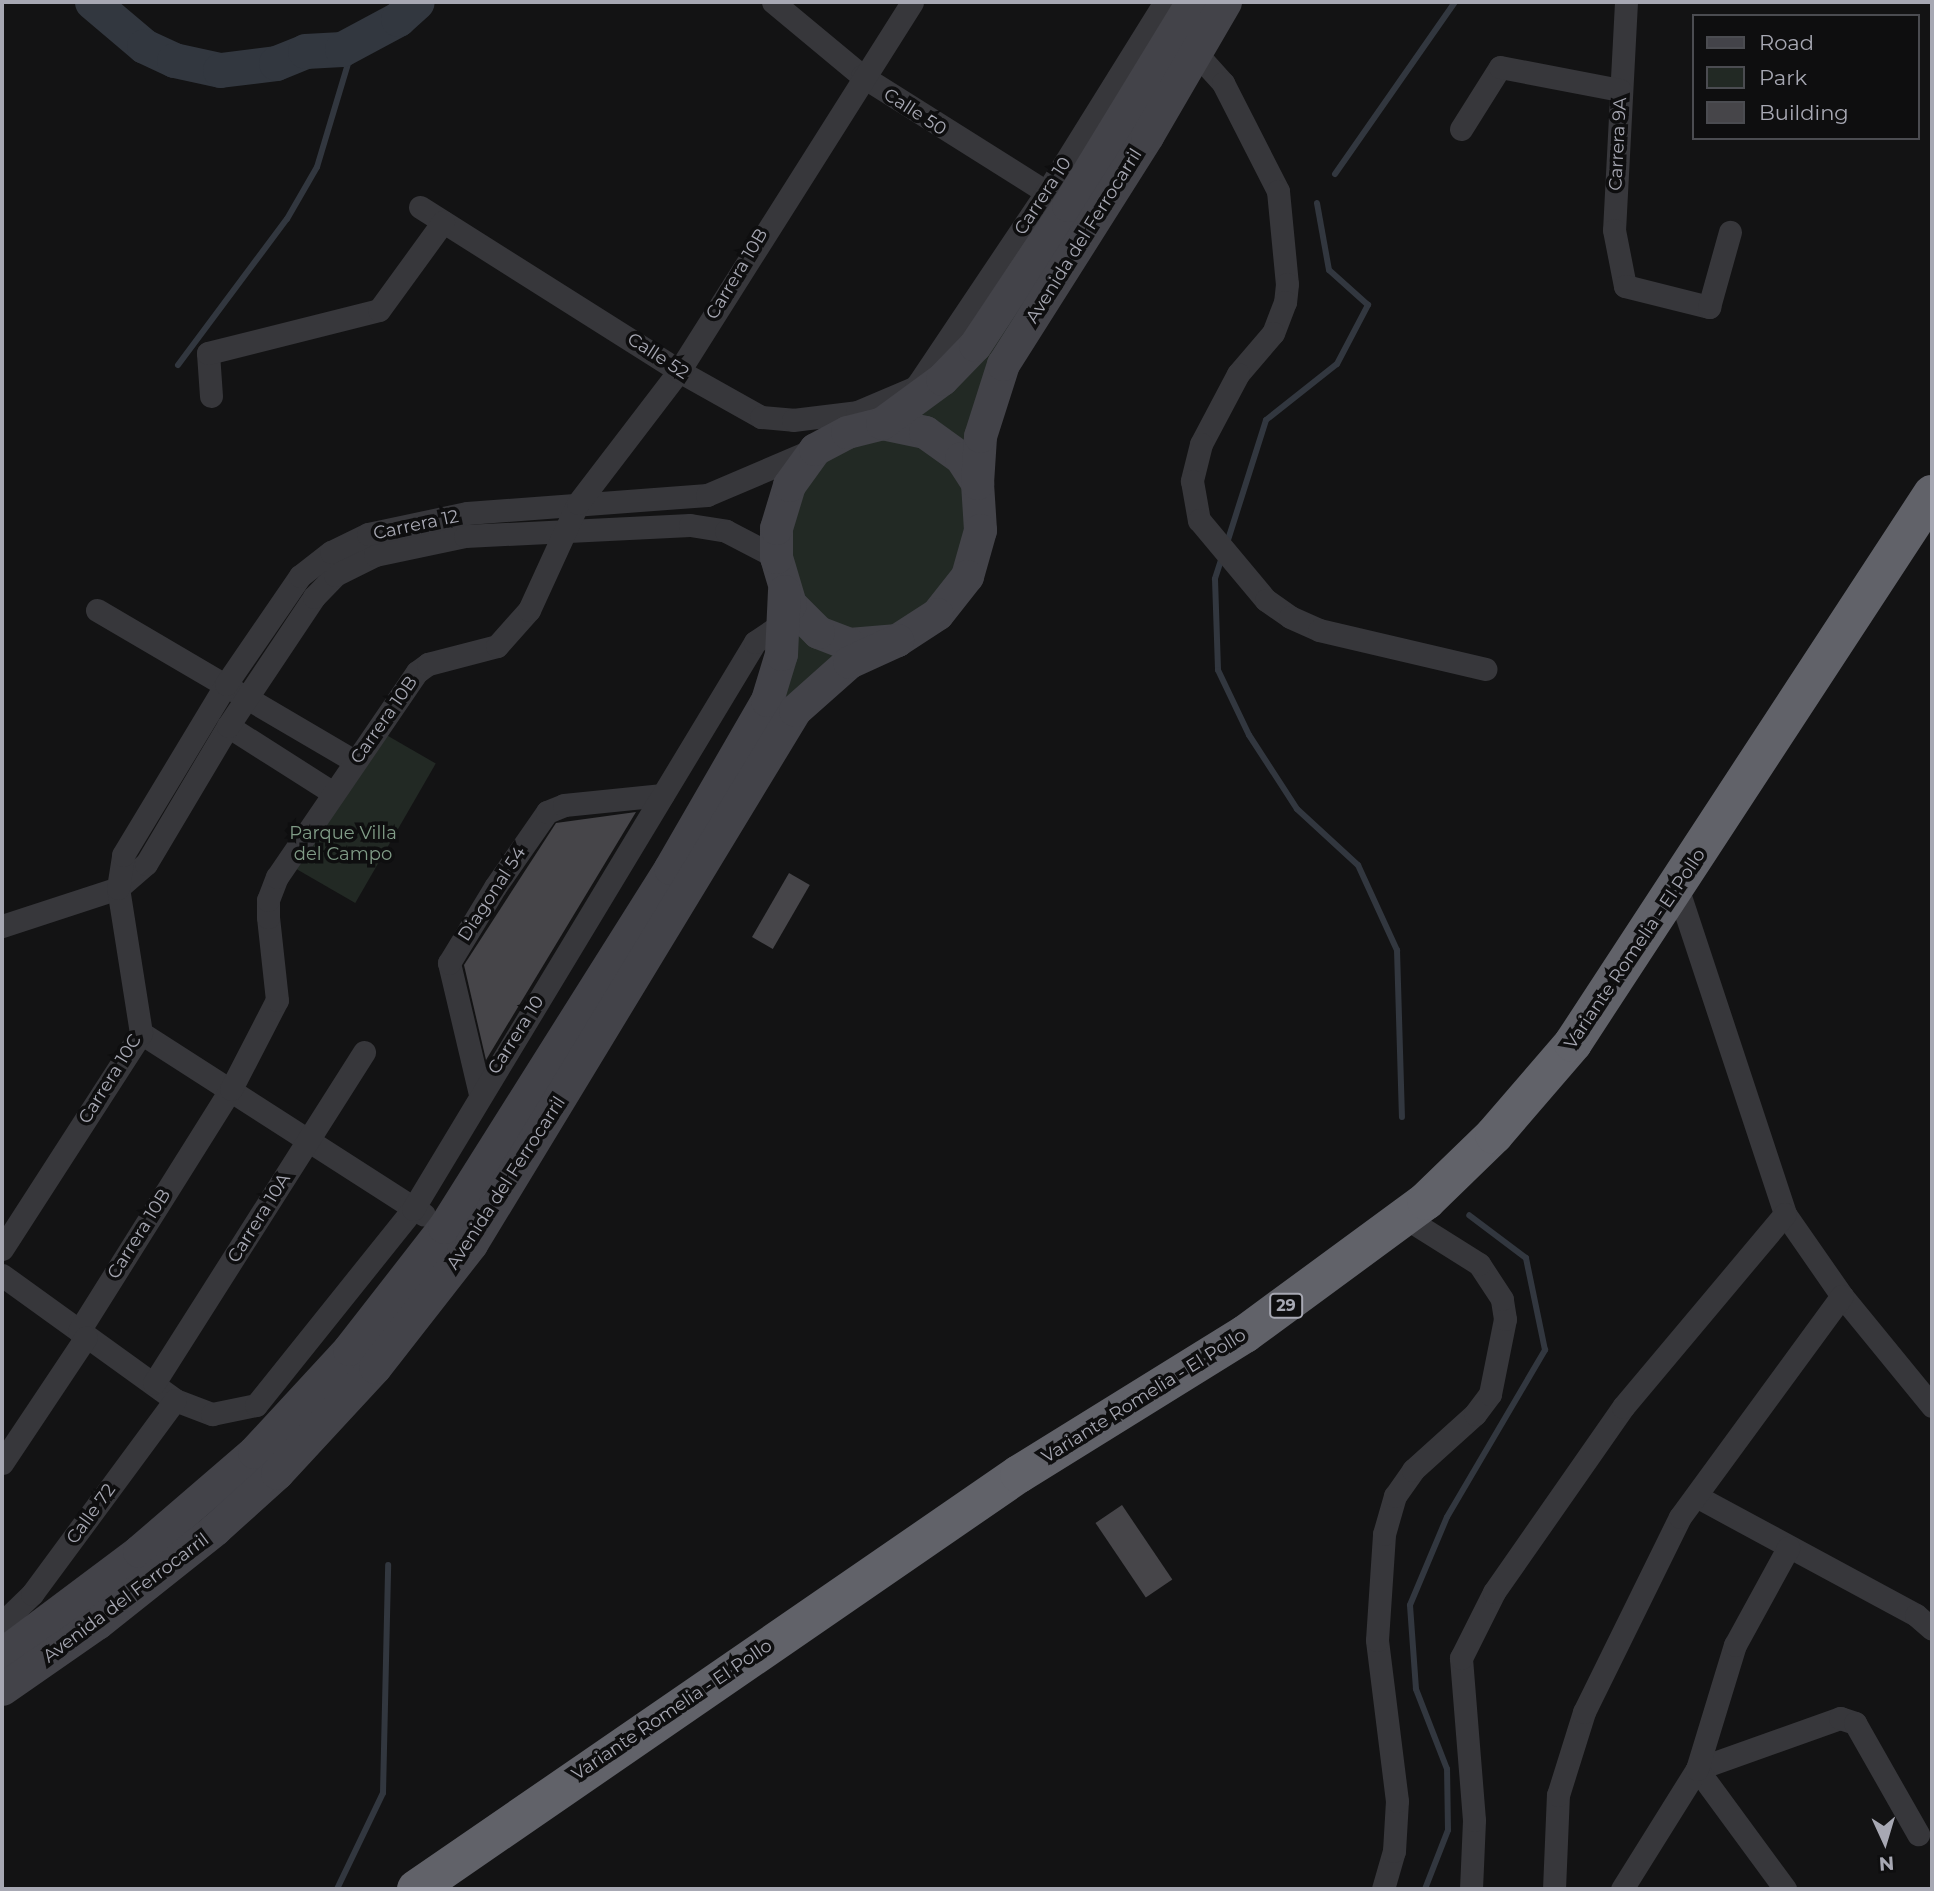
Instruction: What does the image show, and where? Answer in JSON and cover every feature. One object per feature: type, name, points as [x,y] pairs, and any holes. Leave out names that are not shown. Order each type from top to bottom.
[{"type":"highway","name":"Variante Romelia - El Pollo","points":[[416,1889],[1019,1474],[1245,1334],[1406,1218],[1494,1135],[1573,1043],[1932,494]]},
{"type":"main road","name":"Avenida del Ferrocarril","points":[[883,423],[942,379],[975,345],[1057,199],[1192,2]]},
{"type":"main road","name":"Avenida del Ferrocarril","points":[[978,483],[980,436],[1003,363],[1225,2]]},
{"type":"main road","points":[[883,423],[911,427],[938,438],[961,458],[978,483],[981,530],[967,576],[937,614],[897,640],[865,646],[833,639],[785,606],[776,557],[776,528],[783,499],[815,449],[847,432],[883,423]]},
{"type":"main road","name":"Avenida del Ferrocarril","points":[[2,1654],[139,1551],[254,1452],[349,1349],[444,1227],[663,879],[754,725],[776,678],[785,606]]},
{"type":"main road","name":"Avenida del Ferrocarril","points":[[2,1689],[119,1606],[215,1529],[277,1473],[375,1367],[471,1244],[795,710],[849,662],[897,640]]},
{"type":"street","name":"Calle 50","points":[[774,2],[862,76],[1057,199]]},
{"type":"street","name":"Carrera 10B","points":[[2,1463],[230,1088],[277,1000],[268,900],[277,877],[417,672],[428,664],[497,646],[512,633],[529,610],[578,503],[679,371],[862,76],[912,2]]},
{"type":"street","name":"Carrera 10","points":[[916,387],[1057,199],[1166,2]]},
{"type":"street","name":"Carrera 9A","points":[[1626,2],[1614,230],[1625,286],[1709,307],[1730,232]]},
{"type":"street","points":[[1195,52],[1223,83],[1278,191],[1287,284],[1285,302],[1273,333],[1238,374],[1201,444],[1192,481],[1199,520],[1266,600],[1319,630],[1485,669]]},
{"type":"street","points":[[1461,129],[1500,67],[1620,90]]},
{"type":"street","name":"Calle 52","points":[[420,207],[679,371],[761,417],[793,420],[857,412],[916,387]]},
{"type":"street","points":[[211,396],[208,353],[379,310],[443,222]]},
{"type":"street","name":"Carrera 12","points":[[2,926],[118,888],[146,864],[228,726],[314,597],[372,545],[467,513],[707,495],[740,484],[815,449]]},
{"type":"street","name":"Carrera 12","points":[[118,888],[123,855],[226,684],[300,576],[331,552],[372,545],[465,537],[706,525],[776,557]]},
{"type":"street","name":"Carrera 10","points":[[175,1400],[212,1414],[256,1405],[413,1209],[755,642],[785,606]]},
{"type":"street","points":[[97,610],[248,695],[354,761]]},
{"type":"street","points":[[228,726],[333,793]]},
{"type":"street","name":"Diagonal 54","points":[[480,1094],[449,963],[495,887],[547,812],[564,805],[662,795]]},
{"type":"street","points":[[1677,887],[1785,1214],[1842,1296],[1932,1406]]},
{"type":"street","name":"Carrera 10C","points":[[2,1249],[141,1033],[118,888]]},
{"type":"street","points":[[141,1033],[444,1227]]},
{"type":"street","name":"Carrera 10A","points":[[154,1383],[364,1052]]},
{"type":"street","points":[[1471,1889],[1474,1820],[1461,1658],[1494,1592],[1623,1407],[1785,1214]]},
{"type":"street","points":[[1383,1889],[1394,1851],[1397,1801],[1377,1640],[1384,1535],[1395,1496],[1413,1470],[1458,1431],[1490,1394],[1505,1319],[1502,1299],[1479,1264],[1406,1218]]},
{"type":"street","points":[[2,1278],[175,1400]]},
{"type":"street","points":[[1554,1889],[1558,1795],[1584,1713],[1679,1517],[1842,1296]]},
{"type":"street","name":"Calle 72","points":[[2,1623],[32,1594],[175,1400]]},
{"type":"street","points":[[1696,1496],[1916,1615],[1932,1629]]},
{"type":"street","points":[[1622,1889],[1697,1769],[1735,1645],[1788,1548]]},
{"type":"street","points":[[1697,1769],[1840,1718],[1855,1723],[1918,1834]]},
{"type":"street","points":[[1697,1769],[1785,1889]]},
{"type":"green space","points":[[1068,205],[1003,364],[967,576],[812,691],[767,700],[783,499],[864,426]]},
{"type":"green space","name":"Parque Villa del Campo","points":[[376,729],[436,764],[355,903],[296,868]]},
{"type":"building","points":[[636,812],[486,1060],[464,965],[556,823]]},
{"type":"building","points":[[789,873],[810,885],[773,949],[752,937]]},
{"type":"building","points":[[1122,1505],[1172,1580],[1146,1598],[1095,1523]]},
{"type":"waterway","points":[[92,2],[144,46],[174,60],[220,70],[276,63],[305,51],[342,49],[398,19],[417,2]]},
{"type":"waterway","points":[[1335,174],[1455,2]]},
{"type":"waterway","points":[[178,365],[287,219],[317,167],[355,40]]},
{"type":"waterway","points":[[1227,543],[1266,420],[1337,364],[1368,305],[1329,270],[1317,203]]},
{"type":"waterway","points":[[1222,557],[1215,579],[1218,670],[1249,735],[1297,809],[1358,865],[1397,950],[1402,1117]]},
{"type":"waterway","points":[[1425,1889],[1448,1830],[1447,1769],[1416,1689],[1410,1605],[1447,1517],[1545,1350],[1526,1258],[1469,1215]]},
{"type":"waterway","points":[[337,1889],[383,1793],[388,1565]]}]
